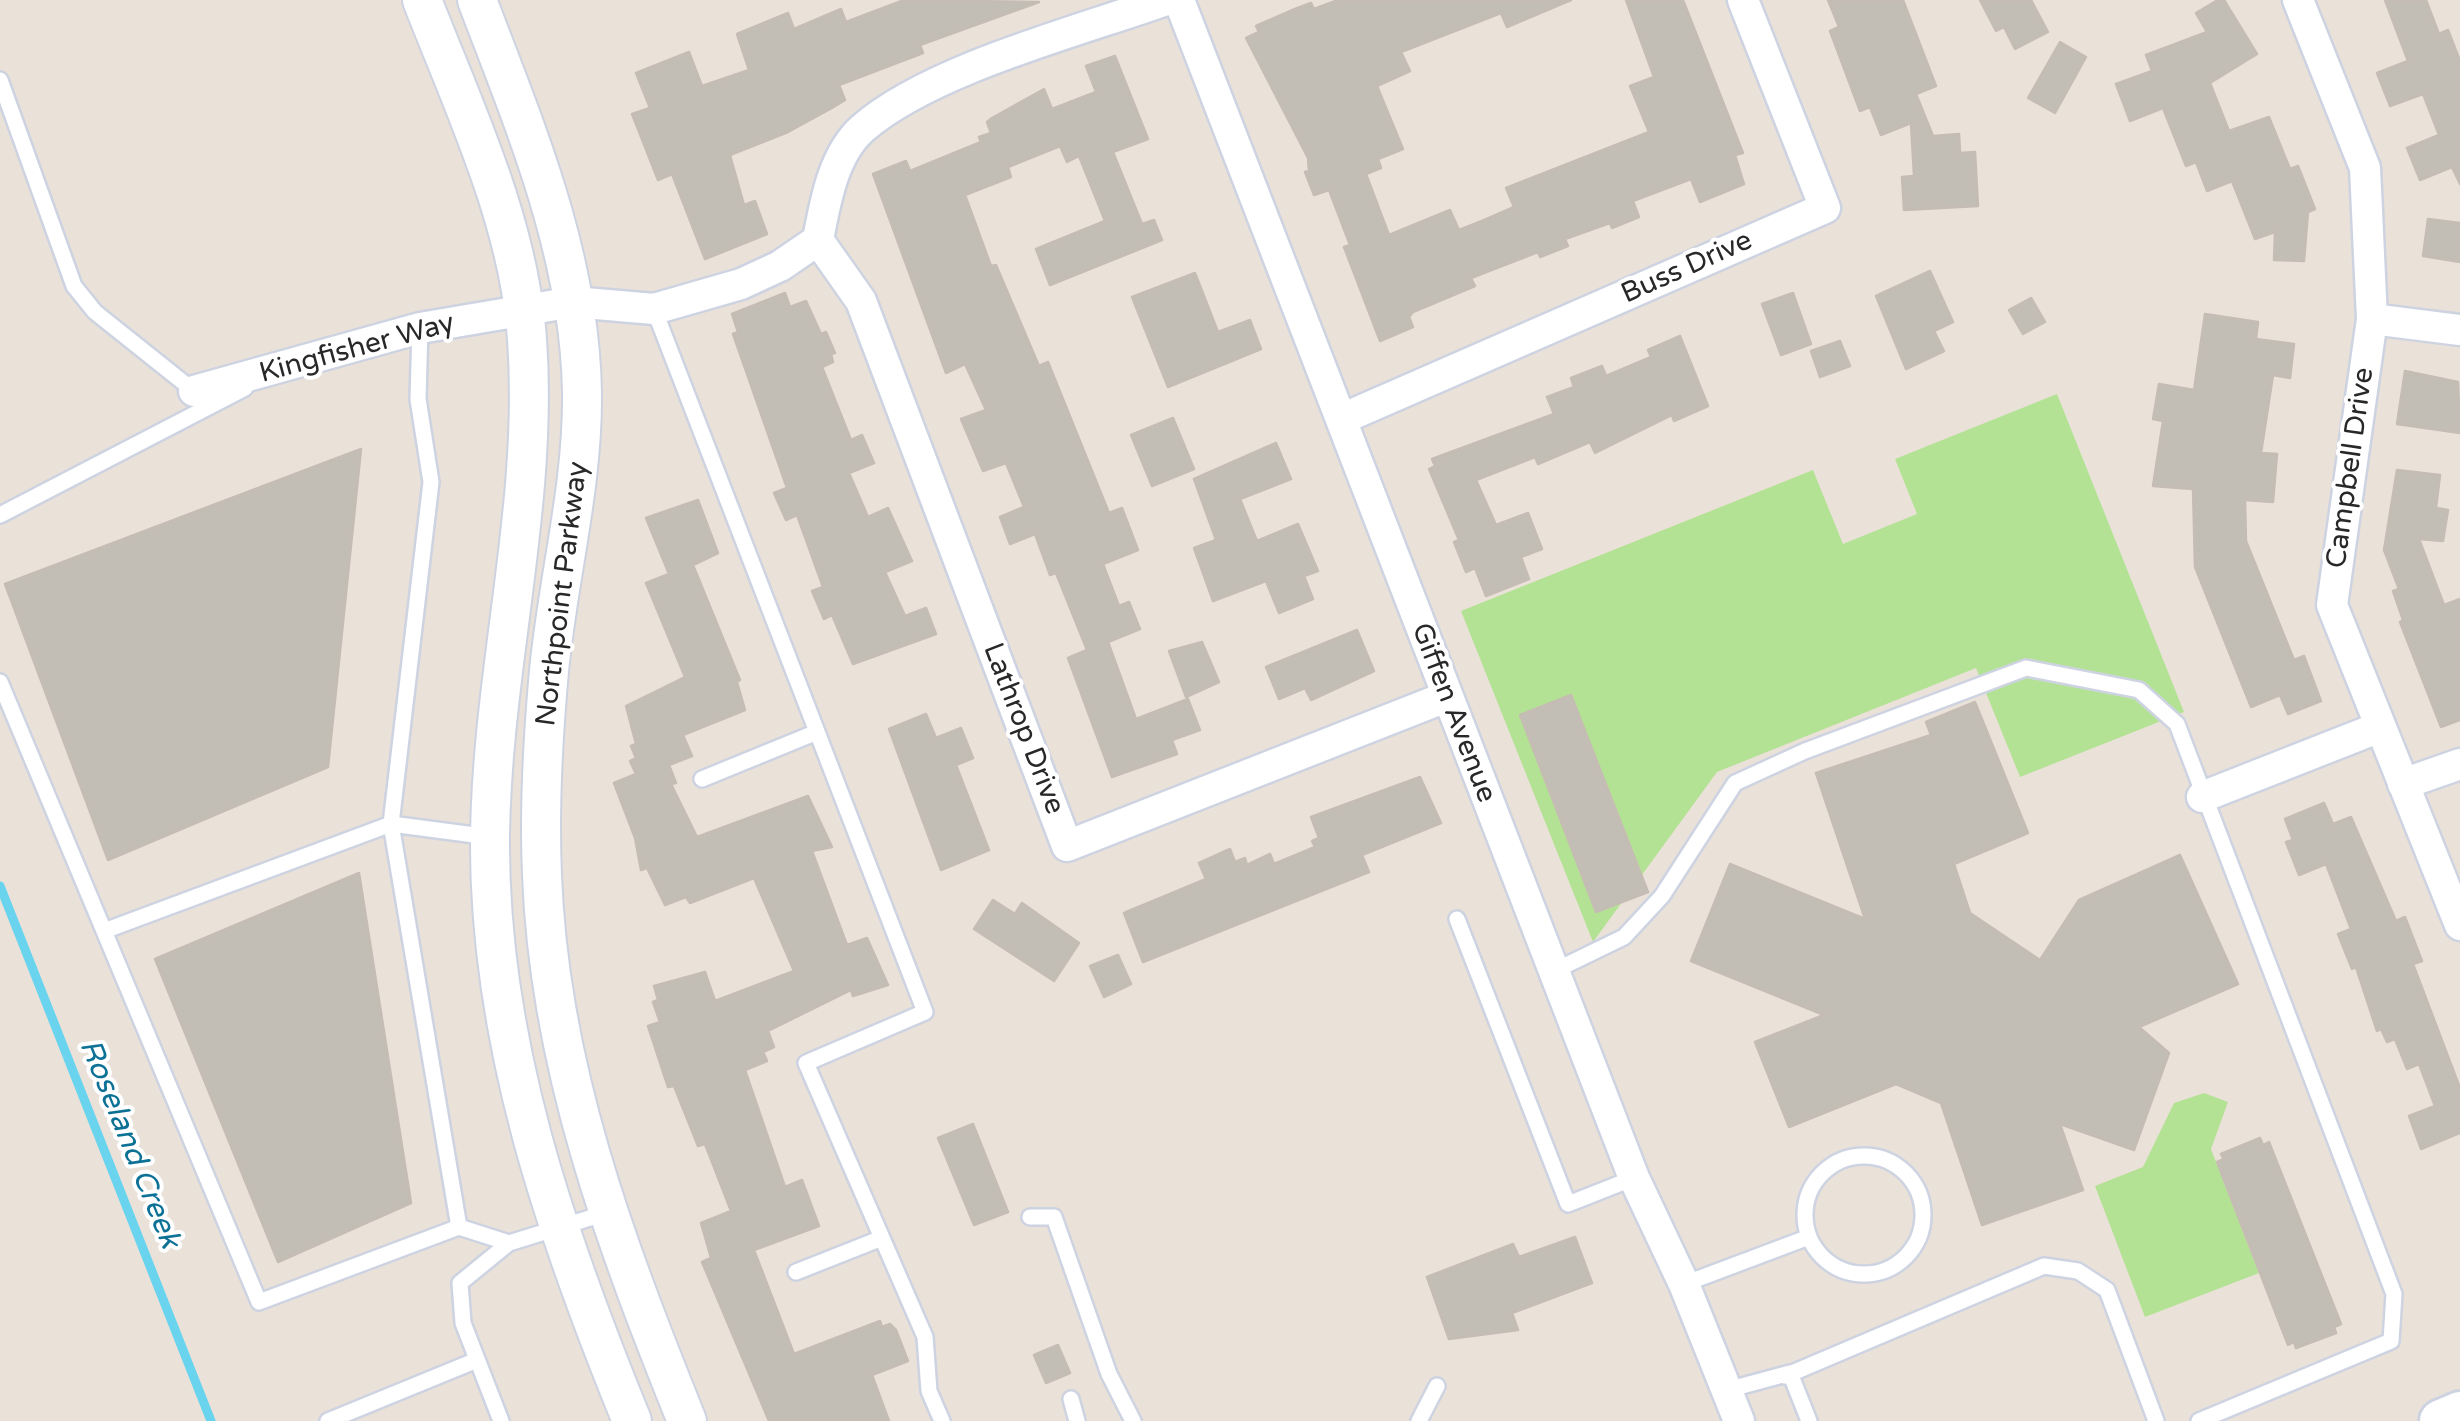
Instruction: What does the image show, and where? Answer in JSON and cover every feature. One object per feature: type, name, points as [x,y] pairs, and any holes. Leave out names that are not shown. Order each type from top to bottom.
[{"type":"main road","points":[[2441,1421],[2460,1414]]},
{"type":"street","name":"Northpoint Parkway","points":[[422,0],[497,199],[527,335],[529,446],[496,701],[490,838],[514,1062],[534,1151],[559,1228],[632,1421]]},
{"type":"street","name":"Northpoint Parkway","points":[[476,0],[544,177],[573,302],[582,390],[579,478],[550,670],[542,877],[573,1090],[606,1213],[687,1421]]},
{"type":"street","points":[[573,302],[654,309],[742,284],[780,266],[818,240],[829,184],[860,130],[930,84],[1166,0]]},
{"type":"street","name":"Giffen Avenue","points":[[1178,0],[1344,418],[1446,697],[1634,1178],[1684,1284],[1739,1421]]},
{"type":"street","name":"Buss Drive","points":[[1344,418],[1825,208],[1742,0]]},
{"type":"street","name":"Campbell Drive","points":[[2298,0],[2366,168],[2372,320],[2332,605],[2460,925]]},
{"type":"street","name":"Lathrop Drive","points":[[818,240],[861,301],[1068,846],[1446,697]]},
{"type":"street","name":"Kingfisher Way","points":[[194,391],[420,328],[573,302]]},
{"type":"street","points":[[2372,320],[2460,330]]},
{"type":"street","points":[[2202,797],[2380,727]]},
{"type":"street","points":[[2403,784],[2460,764]]},
{"type":"lane","points":[[0,80],[74,286],[94,312],[194,391]]},
{"type":"lane","points":[[654,309],[925,1012],[806,1063],[925,1337],[928,1391],[942,1421]]},
{"type":"lane","points":[[420,328],[418,398],[431,482],[392,824],[459,1227]]},
{"type":"lane","points":[[0,515],[284,368]]},
{"type":"lane","points":[[1554,972],[1624,937],[1662,896],[1735,783],[1806,751],[2026,668],[2138,690],[2177,724],[2394,1294],[2391,1341],[2199,1421]]},
{"type":"lane","points":[[0,682],[258,1302],[459,1227],[509,1243]]},
{"type":"lane","points":[[702,780],[818,732]]},
{"type":"lane","points":[[104,932],[392,824],[490,838]]},
{"type":"lane","points":[[1458,919],[1568,1204],[1634,1178]]},
{"type":"lane","points":[[1864,1156],[1887,1161],[1906,1174],[1918,1194],[1923,1216],[1918,1239],[1905,1258],[1886,1271],[1863,1275],[1840,1270],[1822,1257],[1808,1238],[1804,1214],[1809,1192],[1822,1173],[1842,1160],[1864,1156]]},
{"type":"lane","points":[[501,1421],[463,1323],[460,1283],[509,1243],[606,1213]]},
{"type":"lane","points":[[1030,1217],[1054,1217],[1108,1374],[1132,1421]]},
{"type":"lane","points":[[796,1272],[882,1238]]},
{"type":"lane","points":[[1684,1284],[1808,1238]]},
{"type":"lane","points":[[1785,1376],[2044,1266],[2078,1271],[2107,1290],[2156,1421]]},
{"type":"lane","points":[[328,1421],[477,1360]]},
{"type":"lane","points":[[1727,1390],[1790,1374],[1809,1421]]},
{"type":"lane","points":[[1419,1421],[1437,1386]]},
{"type":"lane","points":[[1071,1399],[1077,1421]]},
{"type":"green space","points":[[2057,394],[2184,712],[2020,777],[1976,668],[1717,772],[1593,942],[1461,611],[1813,470],[1843,544],[1917,514],[1895,459]]},
{"type":"green space","points":[[2204,1093],[2228,1102],[2211,1149],[2259,1273],[2145,1317],[2095,1186],[2143,1167],[2174,1103]]},
{"type":"building","points":[[904,0],[1039,2],[920,45],[923,53],[839,85],[845,100],[788,132],[730,155],[744,205],[755,201],[767,234],[705,259],[672,174],[658,180],[632,114],[650,108],[636,73],[689,52],[702,86],[749,70],[737,34],[788,13],[794,29],[841,9],[846,22]]},
{"type":"building","points":[[1338,0],[1571,0],[1507,27],[1501,13],[1401,52],[1410,71],[1377,86],[1403,149],[1378,159],[1381,168],[1366,174],[1389,235],[1450,210],[1459,230],[1482,221],[1514,207],[1506,188],[1649,132],[1630,86],[1654,77],[1626,0],[1683,0],[1743,153],[1735,155],[1744,184],[1700,202],[1691,179],[1633,201],[1639,217],[1565,239],[1568,246],[1540,257],[1538,252],[1471,278],[1475,286],[1413,312],[1409,317],[1413,327],[1380,341],[1344,247],[1350,245],[1329,190],[1314,195],[1305,172],[1309,171],[1308,158],[1246,38],[1259,32],[1256,26],[1295,9],[1311,3],[1314,9]]},
{"type":"building","points":[[1828,0],[1903,0],[1936,86],[1916,94],[1933,136],[1959,134],[1960,153],[1975,152],[1978,206],[1904,210],[1902,177],[1914,176],[1911,123],[1881,135],[1870,107],[1860,111],[1830,31],[1839,27]]},
{"type":"building","points":[[1980,0],[2031,0],[2048,32],[2015,49],[2004,27],[1996,31]]},
{"type":"building","points":[[2224,0],[2257,54],[2210,83],[2229,131],[2269,117],[2290,169],[2298,166],[2315,209],[2308,212],[2304,261],[2274,260],[2275,232],[2255,239],[2232,181],[2207,191],[2196,162],[2186,166],[2163,108],[2130,121],[2116,84],[2152,71],[2146,55],[2207,32],[2196,13]]},
{"type":"building","points":[[2385,0],[2426,0],[2439,34],[2448,30],[2460,61],[2460,184],[2452,167],[2420,180],[2407,148],[2439,135],[2423,94],[2390,106],[2377,73],[2408,61]]},
{"type":"building","points":[[2060,42],[2086,57],[2055,113],[2028,98]]},
{"type":"building","points":[[1115,56],[1148,139],[1113,152],[1142,224],[1154,220],[1162,240],[1050,285],[1036,249],[1105,221],[1079,156],[1067,162],[1060,146],[1008,167],[1011,177],[965,195],[991,266],[996,265],[1039,366],[1048,362],[1109,513],[1122,508],[1138,550],[1103,564],[1119,606],[1129,602],[1140,629],[1108,642],[1136,719],[1188,699],[1200,730],[1172,740],[1177,754],[1112,777],[1068,658],[1087,650],[1056,573],[1050,575],[1035,534],[1010,544],[1000,517],[1024,507],[1006,463],[983,471],[961,419],[986,410],[965,364],[946,373],[873,174],[906,161],[910,171],[981,142],[979,137],[991,133],[987,122],[1044,89],[1052,109],[1096,92],[1086,66]]},
{"type":"building","points":[[2428,219],[2460,223],[2460,262],[2423,256]]},
{"type":"building","points":[[1930,271],[1953,322],[1934,331],[1944,351],[1906,369],[1876,296]]},
{"type":"building","points":[[1195,273],[1218,332],[1250,320],[1261,349],[1168,387],[1132,297]]},
{"type":"building","points":[[785,293],[790,307],[806,301],[821,334],[826,332],[835,353],[831,354],[833,362],[822,367],[851,440],[862,435],[874,463],[849,473],[868,517],[888,508],[912,561],[885,572],[905,616],[926,608],[936,634],[853,664],[832,615],[824,619],[812,591],[823,587],[797,515],[786,520],[774,493],[787,488],[733,334],[738,332],[732,314]]},
{"type":"building","points":[[1793,293],[1811,344],[1781,355],[1762,304]]},
{"type":"building","points":[[2031,298],[2045,322],[2023,334],[2009,310]]},
{"type":"building","points":[[2205,314],[2258,322],[2256,339],[2294,344],[2290,378],[2273,375],[2261,453],[2277,454],[2273,502],[2245,500],[2246,541],[2294,660],[2304,656],[2321,701],[2288,714],[2280,695],[2251,707],[2195,567],[2193,489],[2153,486],[2163,421],[2153,419],[2159,384],[2194,390]]},
{"type":"building","points":[[1680,336],[1708,406],[1674,421],[1672,415],[1595,453],[1590,442],[1538,464],[1535,457],[1476,480],[1496,525],[1528,513],[1542,549],[1521,557],[1529,579],[1486,596],[1475,568],[1466,572],[1454,542],[1459,540],[1429,469],[1435,466],[1432,459],[1554,414],[1547,397],[1574,387],[1571,378],[1602,366],[1606,376],[1651,357],[1648,350]]},
{"type":"building","points":[[1840,341],[1850,366],[1820,377],[1811,351]]},
{"type":"building","points":[[2405,371],[2458,382],[2460,433],[2397,424]]},
{"type":"building","points":[[1173,418],[1194,469],[1152,486],[1131,435]]},
{"type":"building","points":[[1276,443],[1291,479],[1240,499],[1257,541],[1298,524],[1318,571],[1304,576],[1313,599],[1279,613],[1266,581],[1213,601],[1194,548],[1216,540],[1194,479]]},
{"type":"building","points":[[361,449],[328,767],[108,860],[5,584]]},
{"type":"building","points":[[2397,470],[2440,475],[2436,508],[2448,510],[2443,541],[2419,539],[2444,605],[2460,599],[2460,720],[2441,727],[2400,622],[2403,620],[2393,591],[2399,589],[2384,550]]},
{"type":"building","points":[[698,500],[718,553],[693,565],[740,680],[737,682],[745,710],[683,735],[692,756],[669,765],[676,783],[671,784],[697,837],[808,796],[832,847],[812,851],[847,945],[867,938],[888,985],[853,996],[851,990],[768,1031],[774,1047],[763,1052],[767,1061],[745,1070],[785,1187],[802,1180],[819,1226],[754,1250],[794,1354],[880,1321],[882,1327],[890,1324],[896,1330],[908,1361],[872,1375],[889,1421],[769,1421],[702,1262],[711,1258],[701,1223],[731,1211],[705,1144],[698,1146],[674,1086],[668,1087],[648,1026],[660,1022],[653,1002],[658,1000],[654,986],[705,972],[715,1001],[794,971],[754,878],[690,903],[686,897],[665,905],[647,868],[641,870],[635,838],[614,783],[636,774],[630,761],[636,758],[631,746],[636,744],[626,706],[685,677],[646,583],[669,574],[646,518]]},
{"type":"building","points":[[1357,630],[1374,671],[1311,700],[1305,688],[1279,699],[1266,667]]},
{"type":"building","points":[[1202,642],[1219,682],[1186,697],[1169,651]]},
{"type":"building","points":[[1571,695],[1648,892],[1596,912],[1520,715]]},
{"type":"building","points":[[1975,702],[2028,833],[1954,864],[1970,913],[2040,960],[2079,900],[2180,855],[2238,984],[2139,1027],[2169,1053],[2134,1150],[2060,1124],[2083,1190],[1982,1225],[1941,1103],[1896,1084],[1789,1127],[1755,1042],[1824,1015],[1691,961],[1730,864],[1865,919],[1816,773],[1931,735],[1926,722]]},
{"type":"building","points":[[926,714],[936,738],[961,728],[973,758],[956,765],[989,850],[941,870],[889,729]]},
{"type":"building","points":[[1420,777],[1441,823],[1362,855],[1369,872],[1143,962],[1124,913],[1206,879],[1199,863],[1230,849],[1235,862],[1245,858],[1247,865],[1270,854],[1274,864],[1315,847],[1312,841],[1319,838],[1311,817]]},
{"type":"building","points":[[2324,803],[2333,824],[2351,817],[2396,921],[2405,917],[2422,961],[2413,964],[2460,1088],[2460,1133],[2421,1149],[2409,1116],[2435,1106],[2419,1064],[2407,1069],[2395,1039],[2387,1042],[2381,1029],[2377,1031],[2356,967],[2352,969],[2338,934],[2351,929],[2326,864],[2299,875],[2286,842],[2293,840],[2285,819]]},
{"type":"building","points":[[359,873],[411,1203],[278,1262],[155,959]]},
{"type":"building","points":[[993,900],[1015,914],[1022,903],[1079,943],[1054,981],[974,929]]},
{"type":"building","points":[[1118,955],[1131,984],[1104,997],[1090,966]]},
{"type":"building","points":[[973,1124],[1008,1212],[974,1225],[938,1138]]},
{"type":"building","points":[[2260,1138],[2263,1145],[2269,1142],[2341,1324],[2334,1327],[2336,1333],[2296,1348],[2294,1342],[2288,1345],[2217,1162],[2224,1159],[2221,1154]]},
{"type":"building","points":[[1575,1237],[1592,1283],[1512,1313],[1518,1330],[1449,1339],[1427,1277],[1513,1244],[1519,1257]]},
{"type":"building","points":[[1058,1345],[1070,1373],[1046,1383],[1034,1355]]},
{"type":"waterway","name":"Roseland Creek","points":[[0,886],[211,1421]]}]
